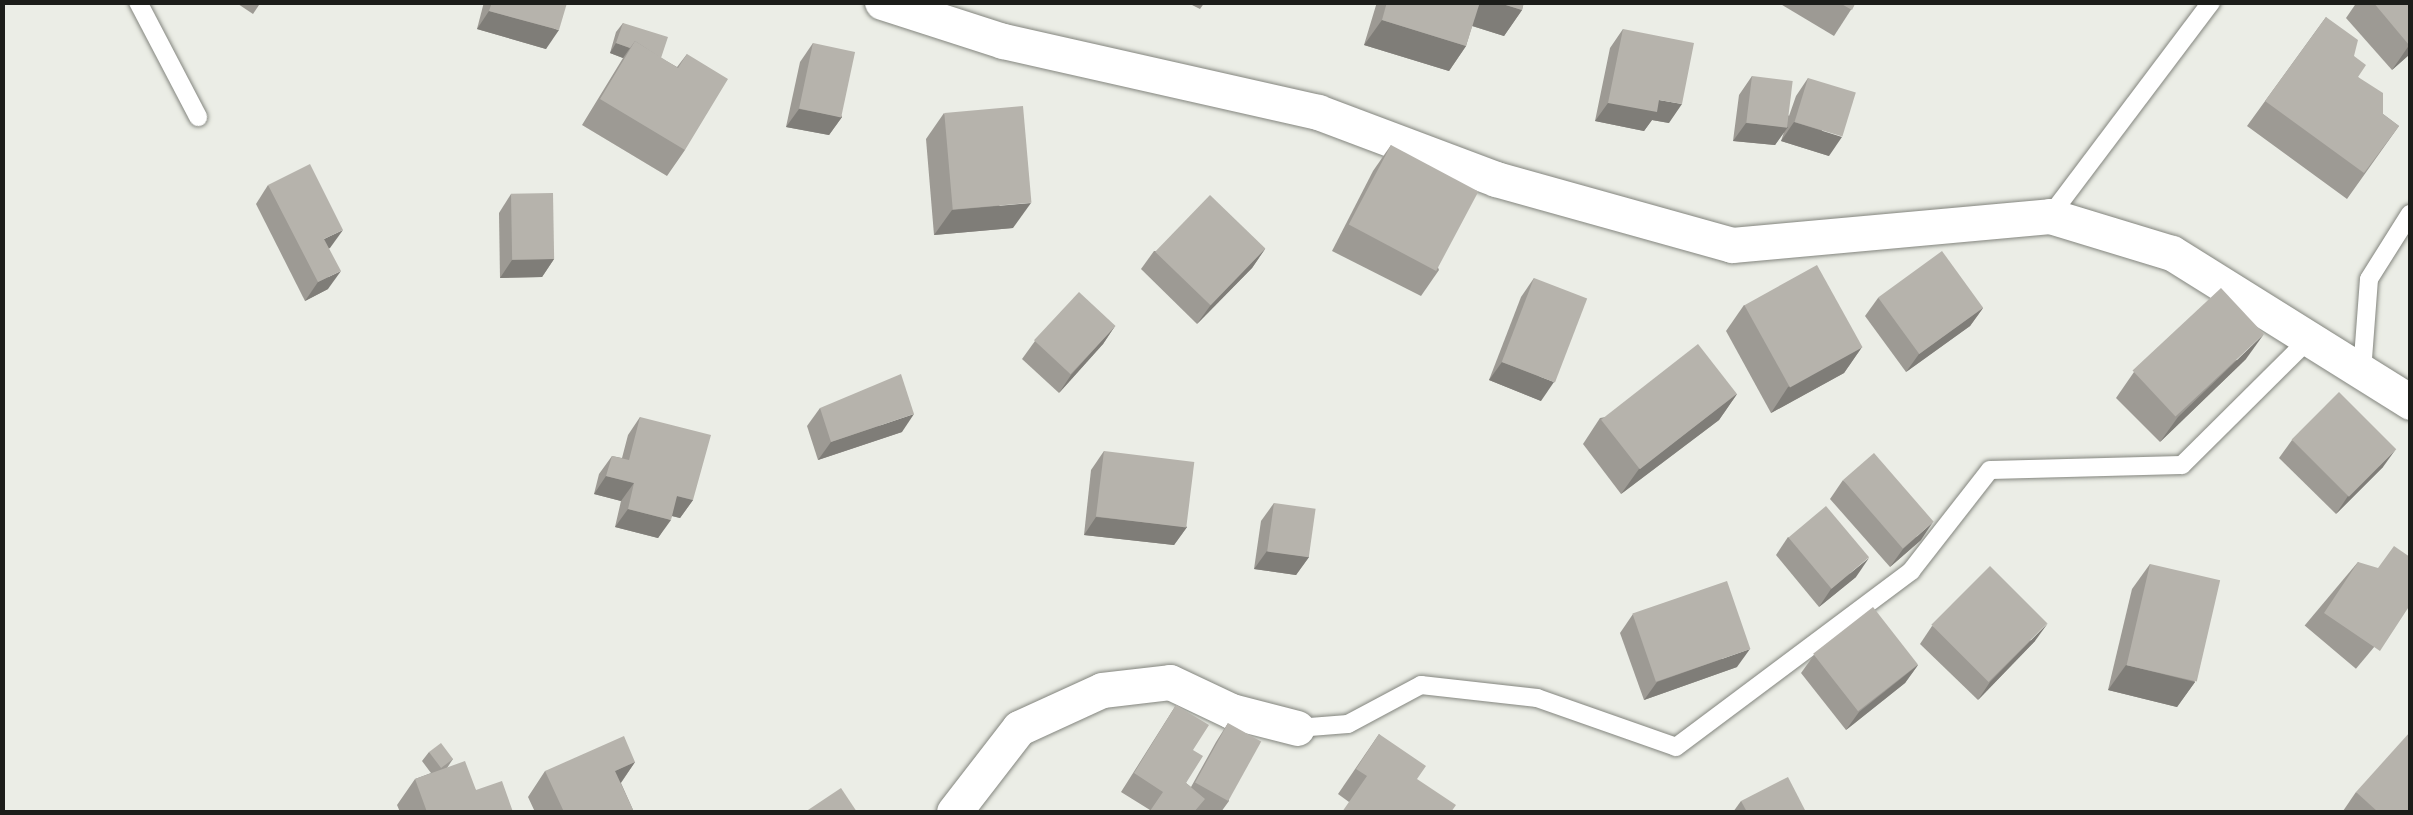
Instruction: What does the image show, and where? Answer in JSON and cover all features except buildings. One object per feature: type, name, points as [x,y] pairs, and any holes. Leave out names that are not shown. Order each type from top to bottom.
[{"type":"street","points":[[882,2],[1003,41],[1318,112],[1496,178],[1732,245],[2050,216],[2172,253],[2410,402]]},
{"type":"street","points":[[954,812],[1019,728],[1102,690],[1170,682],[1231,711],[1296,728]]},
{"type":"lane","points":[[138,2],[198,117]]},
{"type":"lane","points":[[2050,216],[2211,2]]},
{"type":"lane","points":[[2362,372],[2369,279],[2410,214]]},
{"type":"lane","points":[[1296,728],[1348,724],[1421,685],[1537,698],[1676,748],[1911,571],[1990,470],[2182,465],[2309,339]]}]
